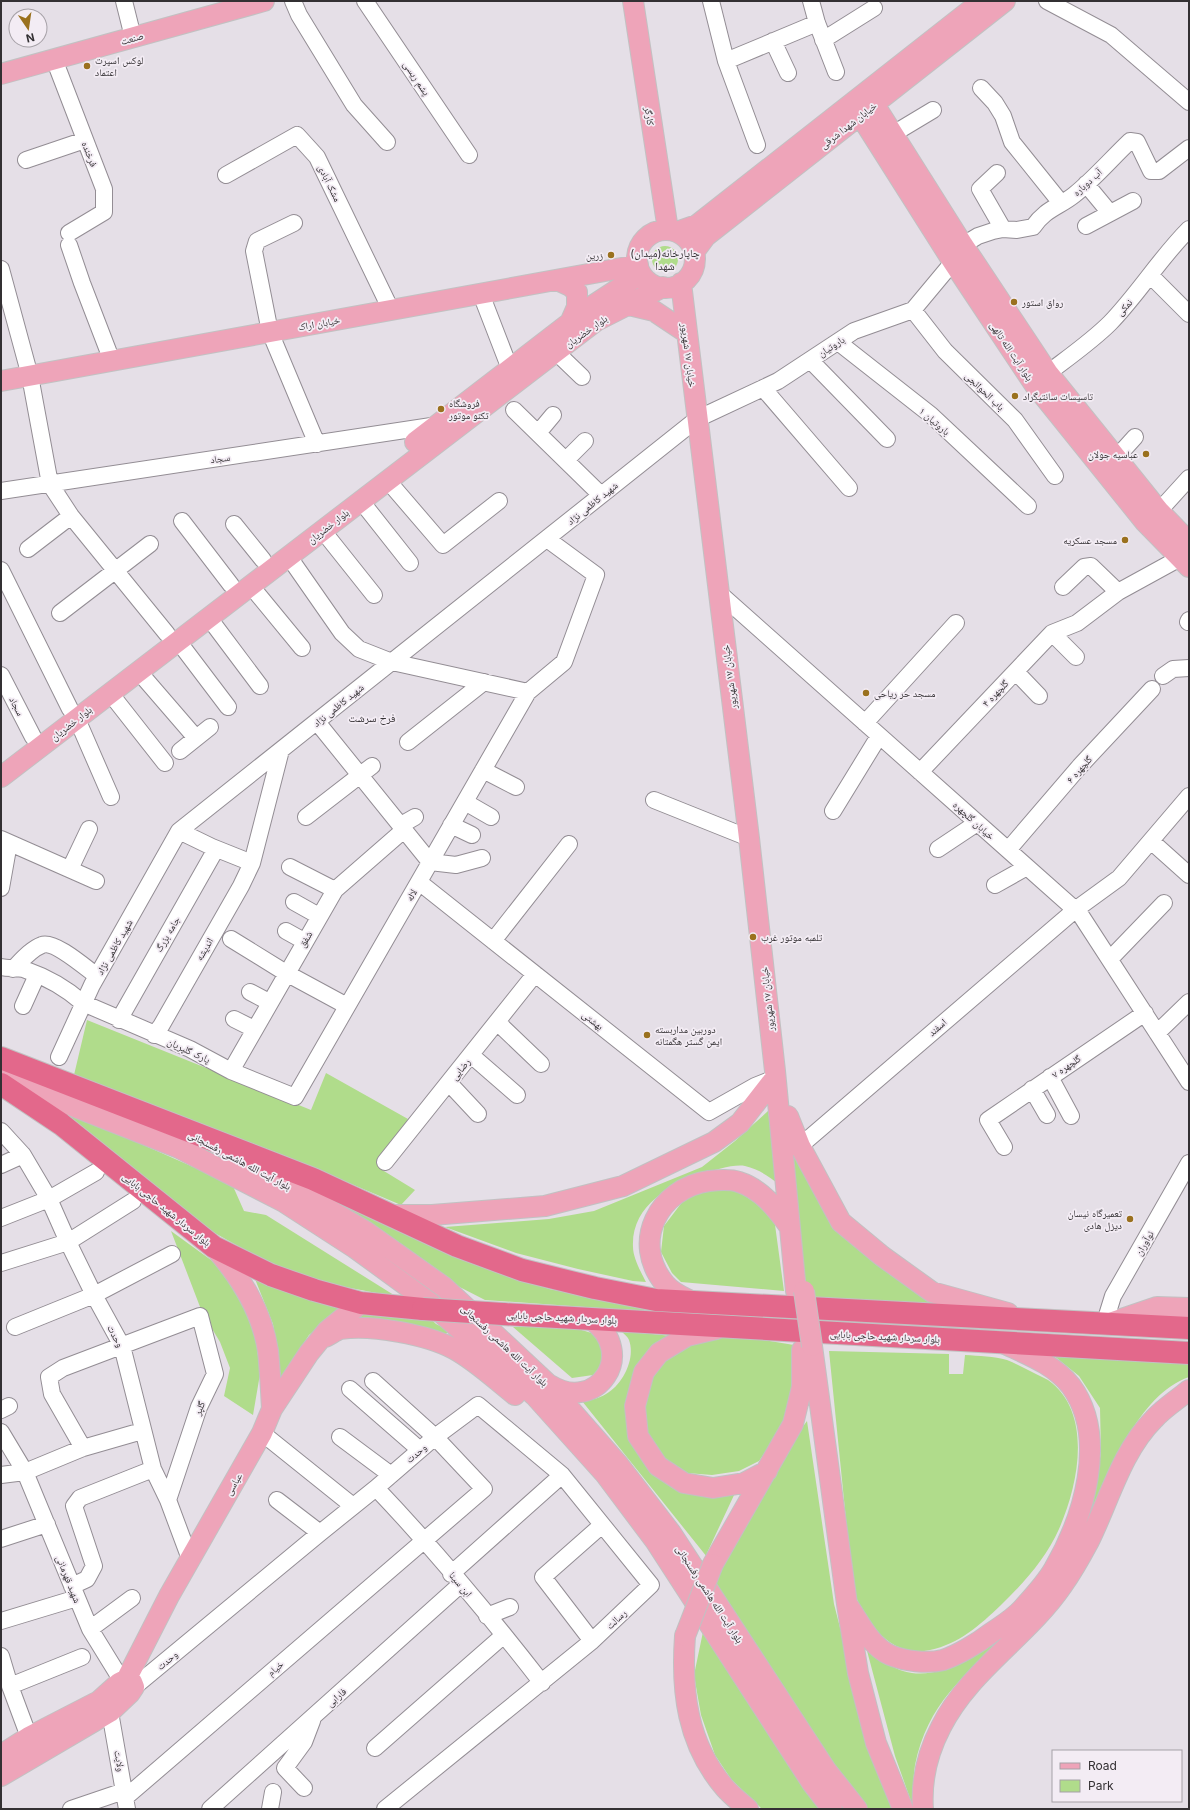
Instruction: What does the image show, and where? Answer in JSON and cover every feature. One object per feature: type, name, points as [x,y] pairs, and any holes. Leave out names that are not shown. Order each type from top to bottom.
[{"type":"highway","name":"بلوار آیت الله هاشمی رفسنجانی","points":[[1,1058],[184,1130]]},
{"type":"highway","name":"بلوار سردار شهید حاجی بابایی","points":[[1,1084],[67,1128],[170,1214],[215,1248],[271,1275],[314,1290],[360,1303],[503,1314],[1189,1353]]},
{"type":"highway","points":[[184,1130],[313,1179],[457,1246],[522,1270],[595,1288],[656,1300],[1189,1328]]},
{"type":"main road","name":"صنعت","points":[[1,74],[264,1]]},
{"type":"main road","name":"کارگر","points":[[632,1],[672,231]]},
{"type":"main road","name":"خیابان شهدا شرقی","points":[[672,231],[697,225],[982,1]]},
{"type":"main road","name":"خیابان شهدا شرقی","points":[[694,252],[706,236],[1005,1]]},
{"type":"main road","name":"بلوار آیت الله تالهی","points":[[867,110],[893,134],[963,245],[1048,374],[1116,458],[1152,516]]},
{"type":"main road","name":"بلوار آیت الله تالهی","points":[[867,110],[953,262],[1034,384],[1186,555]]},
{"type":"main road","points":[[659,231],[672,231],[684,237],[694,252],[692,270],[688,277],[672,285],[654,285],[647,280],[639,269],[637,256],[639,248],[644,240],[651,234],[659,231]]},
{"type":"main road","points":[[953,262],[963,245]]},
{"type":"main road","name":"خیابان اراک","points":[[1,381],[557,280],[639,269]]},
{"type":"main road","name":"بلوار خضریان","points":[[1,762],[33,738],[110,693],[139,672],[173,638],[231,585],[639,269]]},
{"type":"main road","points":[[557,280],[570,286],[577,292],[577,307],[570,322]]},
{"type":"main road","name":"بلوار خضریان","points":[[1,777],[74,714],[173,638],[209,618],[596,321],[629,304],[672,285]]},
{"type":"main road","name":"خیابان ۱۷ شهریور","points":[[672,285],[687,333],[749,838],[775,1074]]},
{"type":"main road","points":[[629,304],[654,311],[687,333]]},
{"type":"main road","points":[[775,1074],[780,1081],[788,1116],[800,1291]]},
{"type":"main road","points":[[389,1215],[432,1215],[545,1206],[623,1186],[714,1142],[740,1123],[775,1074]]},
{"type":"main road","points":[[775,1074],[789,1227],[858,1673],[876,1743],[903,1809]]},
{"type":"main road","name":"بلوار آیت الله هاشمی رفسنجانی","points":[[1,1078],[179,1148],[284,1202],[355,1248],[429,1302],[535,1396],[605,1474],[656,1542],[812,1783],[832,1809]]},
{"type":"main road","points":[[788,1116],[800,1146],[841,1222],[932,1292],[987,1308],[1045,1321]]},
{"type":"main road","name":"بلوار آیت الله هاشمی رفسنجانی","points":[[184,1130],[293,1188],[365,1231],[444,1287],[547,1383],[618,1464],[671,1533],[826,1770],[857,1809]]},
{"type":"main road","points":[[693,1302],[677,1294],[665,1285],[656,1271],[652,1259],[650,1247],[651,1231],[658,1212],[671,1198],[687,1186],[702,1182],[720,1180],[739,1182],[756,1191],[775,1206],[789,1227]]},
{"type":"main road","points":[[215,1248],[233,1269],[249,1294],[263,1329],[268,1350],[272,1409]]},
{"type":"main road","name":"عباسی","points":[[104,1710],[127,1683],[190,1559],[262,1433],[272,1409],[309,1352],[327,1331],[360,1303]]},
{"type":"main road","points":[[1104,1324],[1156,1307],[1189,1308]]},
{"type":"main road","points":[[547,1383],[558,1390],[571,1393],[584,1392],[596,1386],[606,1376],[612,1364],[613,1351],[610,1338],[602,1327],[591,1319]]},
{"type":"main road","points":[[726,1327],[687,1336],[659,1353],[644,1372],[635,1406],[638,1436],[658,1466],[684,1483],[713,1488],[744,1483],[767,1471]]},
{"type":"main road","points":[[320,1340],[340,1329],[360,1328],[392,1331],[427,1339],[454,1349],[582,1449]]},
{"type":"main road","points":[[847,1604],[872,1641],[889,1655],[918,1662],[943,1660],[978,1642],[1021,1611],[1053,1570],[1074,1530],[1086,1489],[1090,1447],[1086,1416],[1071,1386],[1051,1367],[1002,1342]]},
{"type":"main road","points":[[748,1809],[725,1788],[702,1754],[686,1707],[683,1668],[685,1636],[713,1564],[793,1424],[802,1387],[807,1345]]},
{"type":"main road","points":[[923,1809],[922,1796],[927,1762],[940,1727],[960,1696],[995,1658],[1035,1619],[1062,1586],[1088,1542],[1131,1449],[1154,1419],[1189,1390]]},
{"type":"main road","points":[[1,1755],[29,1737],[104,1710]]},
{"type":"main road","points":[[1,1776],[104,1710]]},
{"type":"street","points":[[124,1],[134,37]]},
{"type":"street","points":[[293,1],[299,15],[354,105],[387,142]]},
{"type":"street","name":"پشم ریسی","points":[[365,1],[469,155]]},
{"type":"street","points":[[710,1],[726,61],[757,145]]},
{"type":"street","points":[[811,1],[817,23],[836,72]]},
{"type":"street","points":[[1047,1],[1111,35],[1189,102]]},
{"type":"street","points":[[823,40],[874,8]]},
{"type":"street","points":[[726,61],[817,23]]},
{"type":"street","points":[[773,41],[788,73]]},
{"type":"street","name":"فرخنده","points":[[54,59],[104,189],[104,212],[69,239],[82,283],[112,361]]},
{"type":"street","points":[[981,88],[995,102],[1003,116],[1012,142],[1061,203]]},
{"type":"street","points":[[893,134],[933,110]]},
{"type":"street","name":"مشک آبادی","points":[[226,175],[297,134],[317,157],[392,310]]},
{"type":"street","points":[[26,160],[85,140]]},
{"type":"street","name":"آب دوباره","points":[[963,245],[978,236],[1003,229],[1017,230],[1033,227],[1040,216],[1061,203],[1086,184],[1130,141],[1137,142],[1151,171],[1159,171],[1189,148]]},
{"type":"street","points":[[997,173],[980,189],[1003,229]]},
{"type":"street","points":[[1086,184],[1110,213]]},
{"type":"street","points":[[1086,226],[1133,201]]},
{"type":"street","points":[[294,223],[257,241],[254,251],[270,332],[317,444]]},
{"type":"street","name":"نمکی","points":[[1048,374],[1109,324],[1138,291],[1170,248],[1189,229]]},
{"type":"street","name":"باروتیان","points":[[697,419],[778,381],[854,332],[913,310],[953,262]]},
{"type":"street","points":[[1,269],[30,376],[50,484],[70,516],[173,638],[228,707]]},
{"type":"street","points":[[1150,275],[1189,314]]},
{"type":"street","points":[[481,294],[510,369]]},
{"type":"street","name":"باب الحوائجی","points":[[913,310],[945,351],[1015,420],[1055,476]]},
{"type":"street","name":"۱ باروتیان","points":[[838,342],[930,415],[1028,506]]},
{"type":"street","points":[[556,352],[582,377]]},
{"type":"street","points":[[810,360],[886,439]]},
{"type":"street","points":[[763,388],[849,488]]},
{"type":"street","points":[[514,410],[601,495]]},
{"type":"street","points":[[538,433],[553,415]]},
{"type":"street","name":"شهید کاظمی نژاد","points":[[59,1057],[83,1003],[97,976],[179,832],[697,419]]},
{"type":"street","name":"سجاد","points":[[1,491],[438,425]]},
{"type":"street","points":[[1116,458],[1135,437]]},
{"type":"street","points":[[566,460],[585,441]]},
{"type":"street","points":[[1152,516],[1189,478]]},
{"type":"street","points":[[388,481],[443,545],[500,502]]},
{"type":"street","points":[[361,501],[410,563]]},
{"type":"street","points":[[28,549],[70,516]]},
{"type":"street","points":[[182,521],[231,585]]},
{"type":"street","points":[[234,524],[263,560]]},
{"type":"street","points":[[323,531],[374,595]]},
{"type":"street","points":[[289,557],[342,633],[359,649],[392,662],[528,692],[564,662],[596,575],[547,539]]},
{"type":"street","points":[[60,612],[150,544]]},
{"type":"street","name":"گلچهره ۴","points":[[920,772],[1052,633],[1077,623],[1118,592],[1186,555]]},
{"type":"street","points":[[1063,587],[1084,567],[1091,566],[1118,592]]},
{"type":"street","points":[[1,570],[74,714],[111,797]]},
{"type":"street","points":[[251,586],[302,648]]},
{"type":"street","name":"خیابان گلچهره","points":[[719,593],[1080,914],[1188,1079]]},
{"type":"street","points":[[209,618],[260,686]]},
{"type":"street","points":[[865,723],[956,623]]},
{"type":"street","points":[[1052,633],[1076,657]]},
{"type":"street","points":[[1163,676],[1173,669],[1189,668]]},
{"type":"street","points":[[139,672],[196,738]]},
{"type":"street","points":[[1016,672],[1039,696]]},
{"type":"street","name":"سجاد","points":[[1,675],[33,738]]},
{"type":"street","points":[[408,742],[484,682]]},
{"type":"street","name":"گلچهره ۶","points":[[1008,850],[1080,766],[1152,689]]},
{"type":"street","name":"لاله","points":[[295,1097],[528,692]]},
{"type":"street","points":[[110,693],[165,763]]},
{"type":"street","points":[[317,722],[366,770],[407,823],[430,862],[456,865],[482,858]]},
{"type":"street","points":[[180,750],[210,727]]},
{"type":"street","points":[[833,811],[879,736]]},
{"type":"street","name":"اندیشه","points":[[154,1035],[161,1026],[238,892],[252,862],[281,750]]},
{"type":"street","points":[[306,817],[366,770]]},
{"type":"street","points":[[483,770],[516,787]]},
{"type":"street","name":"اسفند","points":[[800,1146],[1075,910],[1119,878],[1189,796]]},
{"type":"street","points":[[654,800],[749,838]]},
{"type":"street","points":[[465,802],[491,817]]},
{"type":"street","name":"شفق","points":[[231,1070],[334,890],[407,823]]},
{"type":"street","points":[[938,848],[977,823]]},
{"type":"street","points":[[451,825],[472,835]]},
{"type":"street","points":[[70,869],[89,830]]},
{"type":"street","points":[[179,832],[216,849],[252,862]]},
{"type":"street","points":[[1,888],[5,841],[96,881]]},
{"type":"street","points":[[1151,841],[1189,875]]},
{"type":"street","points":[[494,941],[569,844]]},
{"type":"street","name":"جامه بزرگ","points":[[119,1020],[216,849]]},
{"type":"street","points":[[290,867],[334,890]]},
{"type":"street","points":[[995,885],[1027,867]]},
{"type":"street","name":"بهشتی","points":[[419,882],[709,1112],[775,1074]]},
{"type":"street","points":[[294,902],[319,916]]},
{"type":"street","points":[[1110,959],[1164,903]]},
{"type":"street","points":[[286,931],[304,941]]},
{"type":"street","points":[[231,939],[286,973],[347,1006]]},
{"type":"street","points":[[7,968],[42,945],[52,944],[97,976]]},
{"type":"street","name":"پارک گلپریان","points":[[7,968],[24,969],[74,995],[83,1003],[119,1020],[190,1049],[231,1070],[295,1097]]},
{"type":"street","name":"رضایی","points":[[385,1162],[535,974]]},
{"type":"street","points":[[23,1006],[37,975]]},
{"type":"street","points":[[250,992],[269,1002]]},
{"type":"street","points":[[1157,1033],[1189,1002]]},
{"type":"street","name":"گلچهره ۷","points":[[1004,1147],[988,1120],[1145,1013]]},
{"type":"street","points":[[234,1019],[254,1030]]},
{"type":"street","points":[[497,1022],[541,1064]]},
{"type":"street","points":[[471,1055],[517,1095]]},
{"type":"street","points":[[1050,1077],[1071,1116]]},
{"type":"street","points":[[449,1083],[478,1114]]},
{"type":"street","points":[[1032,1089],[1047,1115]]},
{"type":"street","name":"وحدت","points":[[1,1132],[23,1155],[50,1199],[68,1242],[94,1295],[122,1346],[142,1431],[153,1469],[168,1500],[190,1559]]},
{"type":"street","points":[[1,1165],[23,1155]]},
{"type":"street","name":"نوآوران","points":[[1104,1324],[1113,1296],[1189,1163]]},
{"type":"street","points":[[1,1218],[50,1199],[96,1172]]},
{"type":"street","points":[[1,1263],[68,1242],[134,1201]]},
{"type":"street","points":[[15,1327],[94,1295],[172,1254]]},
{"type":"street","name":"گلپر","points":[[122,1346],[200,1316],[215,1374],[199,1407],[168,1500]]},
{"type":"street","points":[[83,1448],[52,1394],[49,1377],[63,1368],[122,1346]]},
{"type":"street","points":[[373,1381],[435,1437]]},
{"type":"street","points":[[350,1389],[420,1450]]},
{"type":"street","name":"وحدت","points":[[127,1683],[320,1533],[376,1488],[435,1437],[478,1405]]},
{"type":"street","name":"رسالت","points":[[385,1809],[592,1641],[651,1585],[562,1476],[478,1405]]},
{"type":"street","points":[[1,1475],[25,1472],[83,1448],[142,1431]]},
{"type":"street","name":"شهید قهرمانی","points":[[1,1432],[25,1472],[90,1629],[127,1683]]},
{"type":"street","points":[[262,1433],[353,1506]]},
{"type":"street","points":[[340,1437],[391,1475]]},
{"type":"street","name":"خیام","points":[[126,1799],[424,1539],[484,1489],[435,1437]]},
{"type":"street","points":[[1,1621],[75,1592],[87,1579],[94,1566],[74,1506],[80,1498],[153,1469]]},
{"type":"street","name":"فارابی","points":[[210,1809],[313,1718],[562,1476]]},
{"type":"street","name":"ابن سینا","points":[[376,1488],[424,1539],[542,1683]]},
{"type":"street","points":[[277,1500],[320,1533]]},
{"type":"street","points":[[1,1539],[47,1524]]},
{"type":"street","points":[[592,1641],[543,1577],[602,1525]]},
{"type":"street","points":[[90,1629],[132,1598]]},
{"type":"street","points":[[487,1616],[510,1607]]},
{"type":"street","points":[[375,1748],[504,1635]]},
{"type":"street","points":[[1,1656],[10,1686],[29,1737]]},
{"type":"street","points":[[10,1686],[82,1656]]},
{"type":"street","name":"ولایت","points":[[104,1710],[126,1799]]},
{"type":"street","points":[[304,1788],[285,1768],[304,1742],[313,1718]]},
{"type":"street","points":[[270,1809],[273,1792]]},
{"type":"street","points":[[71,1809],[126,1799]]},
{"type":"green space","points":[[665,246],[674,250],[678,259],[674,268],[665,272],[656,268],[652,259],[656,250]]},
{"type":"green space","points":[[87,1020],[311,1110],[326,1073],[408,1119],[379,1168],[415,1190],[401,1205],[283,1155],[74,1075]]},
{"type":"green space","points":[[50,1104],[232,1184],[244,1211],[266,1215],[397,1297],[325,1283],[265,1261],[204,1227]]},
{"type":"green space","points":[[768,1111],[780,1185],[755,1169],[745,1166],[735,1166],[708,1172],[677,1184],[665,1191],[654,1199],[645,1209],[638,1220],[634,1233],[634,1256],[646,1282],[633,1281],[578,1269],[516,1253],[445,1227],[549,1219],[594,1211],[702,1167],[735,1141]]},
{"type":"green space","points":[[793,1140],[836,1216],[967,1304],[808,1307],[791,1168]]},
{"type":"green space","points":[[264,1162],[496,1271],[549,1289],[670,1313],[485,1300],[444,1279]]},
{"type":"green space","points":[[712,1189],[738,1191],[751,1196],[773,1210],[784,1291],[681,1282],[672,1273],[661,1252],[664,1226],[683,1201],[697,1192]]},
{"type":"green space","points":[[171,1231],[211,1260],[235,1286],[255,1329],[260,1374],[253,1415],[224,1396],[230,1368],[220,1342],[202,1312]]},
{"type":"green space","points":[[255,1279],[344,1307],[309,1335],[281,1378],[273,1324]]},
{"type":"green space","points":[[368,1309],[427,1315],[436,1324],[450,1331],[441,1337],[351,1320]]},
{"type":"green space","points":[[513,1327],[568,1327],[598,1336],[605,1353],[599,1369],[593,1375],[572,1378]]},
{"type":"green space","points":[[621,1331],[672,1336],[637,1368],[644,1462],[735,1493],[707,1553],[707,1557],[582,1401],[597,1398],[612,1390],[626,1371],[631,1355],[631,1347],[628,1339]]},
{"type":"green space","points":[[727,1334],[794,1345],[793,1411],[759,1461],[739,1471],[712,1475],[687,1473],[663,1460],[645,1435],[641,1408],[651,1375],[663,1360],[689,1342]]},
{"type":"green space","points":[[829,1351],[949,1354],[949,1374],[963,1374],[965,1355],[986,1356],[1007,1360],[1048,1380],[1062,1394],[1072,1411],[1077,1430],[1078,1451],[1076,1472],[1066,1512],[1048,1550],[1034,1570],[1018,1588],[985,1620],[960,1638],[941,1647],[930,1650],[916,1651],[903,1649],[891,1643],[872,1625],[864,1613],[853,1589]]},
{"type":"green space","points":[[1053,1355],[1189,1363],[1189,1377],[1171,1386],[1155,1400],[1128,1436],[1089,1514],[1101,1453],[1100,1408],[1079,1376]]},
{"type":"green space","points":[[807,1421],[834,1604],[870,1746],[900,1809],[858,1809],[707,1586],[769,1473]]},
{"type":"green space","points":[[704,1627],[823,1809],[762,1809],[731,1779],[715,1755],[701,1715],[694,1675]]},
{"type":"green space","points":[[1006,1636],[962,1678],[938,1708],[929,1724],[921,1743],[915,1765],[912,1804],[895,1756],[866,1647],[888,1664],[903,1671],[919,1674],[950,1668],[979,1653]]},
{"type":"place","name":"لوکس اسپرت اعتماد","points":[[87,66]]},
{"type":"place","name":"زرین","points":[[611,255]]},
{"type":"place","name":"رواق استور","points":[[1014,302]]},
{"type":"place","name":"تاسیسات سانتیگراد","points":[[1015,396]]},
{"type":"place","name":"فروشگاه تکنو موتور","points":[[441,409]]},
{"type":"place","name":"عباسیه جولان","points":[[1146,454]]},
{"type":"place","name":"مسجد عسکریه","points":[[1125,540]]},
{"type":"place","name":"مسجد حر ریاحی","points":[[866,693]]},
{"type":"place","name":"تلمبه موتور غرب","points":[[753,937]]},
{"type":"place","name":"دوربین مداربسته ایمن گستر هگمتانه","points":[[647,1035]]},
{"type":"place","name":"تعمیرگاه نیسان دیزل هادی","points":[[1130,1219]]},
{"type":"district","name":"(چاپارخانه(میدان شهدا","points":[[665,259]]},
{"type":"district","name":"فرخ سرشت","points":[[372,718]]}]
